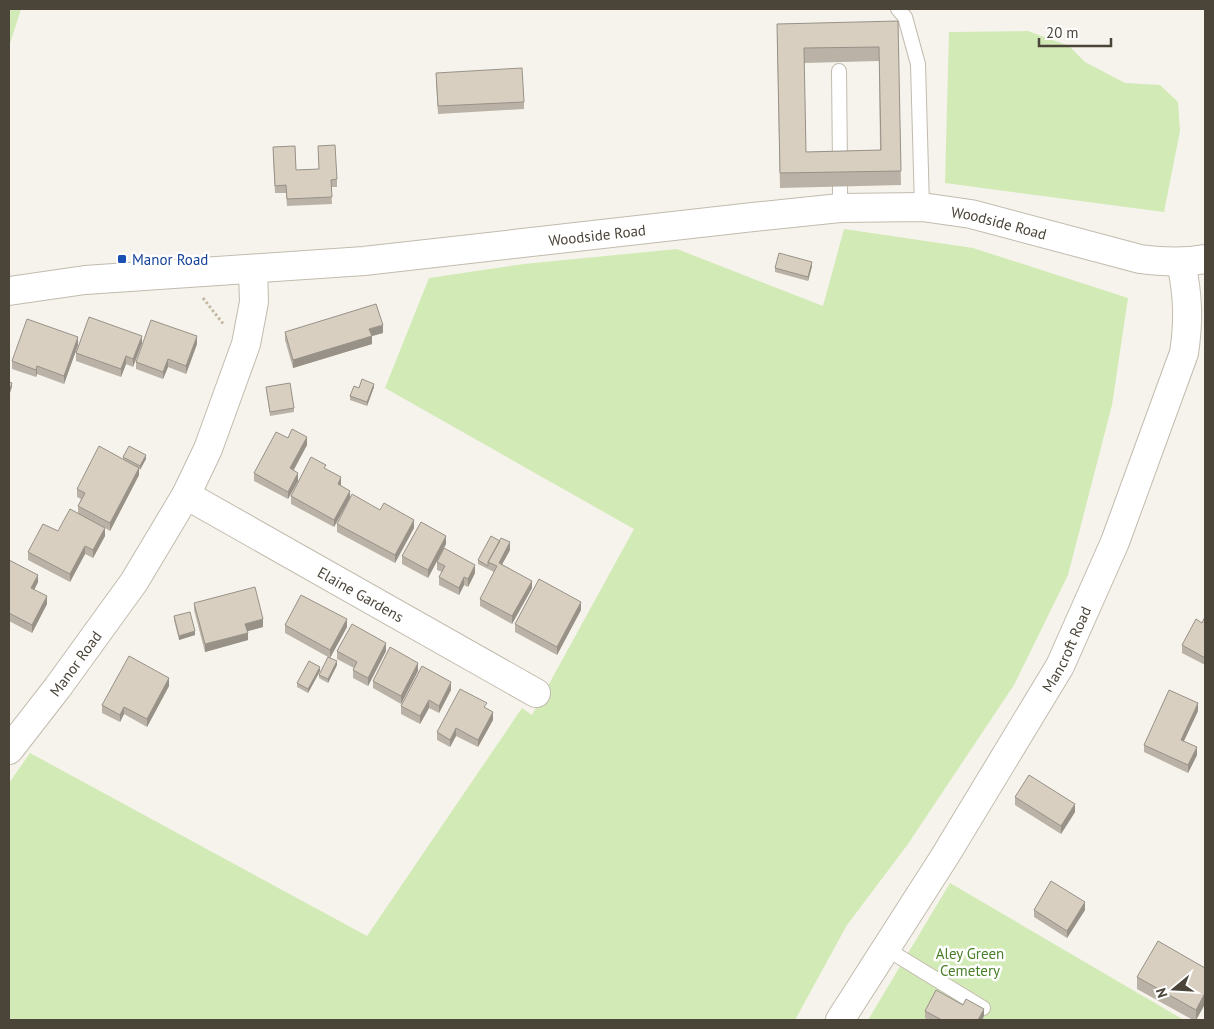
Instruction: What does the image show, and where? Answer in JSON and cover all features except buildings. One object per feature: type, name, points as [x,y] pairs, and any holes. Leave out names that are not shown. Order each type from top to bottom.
[{"type":"street","name":"Woodside Road","points":[[9,292],[85,280],[364,261],[752,216],[840,197],[971,214],[1140,259],[1158,262],[1193,261]]},
{"type":"street","name":"Mancroft Road","points":[[840,1020],[959,832],[1060,666],[1115,542],[1184,353],[1188,328],[1193,261]]},
{"type":"street","name":"Manor Road","points":[[9,750],[58,687],[134,582],[186,495],[208,449],[246,344],[254,302],[253,270]]},
{"type":"street","name":"Elaine Gardens","points":[[186,495],[536,693]]},
{"type":"lane","points":[[898,9],[905,17],[918,64],[922,207]]},
{"type":"lane","points":[[839,71],[840,166]]},
{"type":"lane","points":[[885,948],[982,1008]]},
{"type":"path","points":[[170,275],[207,301],[226,327]]},
{"type":"green space","points":[[9,9],[21,9],[9,47]]},
{"type":"green space","points":[[1028,31],[1069,46],[1085,62],[1125,83],[1160,85],[1178,102],[1180,131],[1164,212],[945,183],[949,32]]},
{"type":"green space","points":[[844,229],[973,248],[1128,298],[1112,405],[1068,575],[1014,685],[908,844],[847,925],[795,1020],[9,1020],[9,783],[30,753],[367,936],[522,708],[532,715],[634,529],[385,388],[429,278],[524,264],[677,249],[823,306]]},
{"type":"green space","name":"Aley Green Cemetery","points":[[950,883],[1184,1020],[868,1020]]},
{"type":"place","name":"Manor Road","points":[[122,259]]}]
